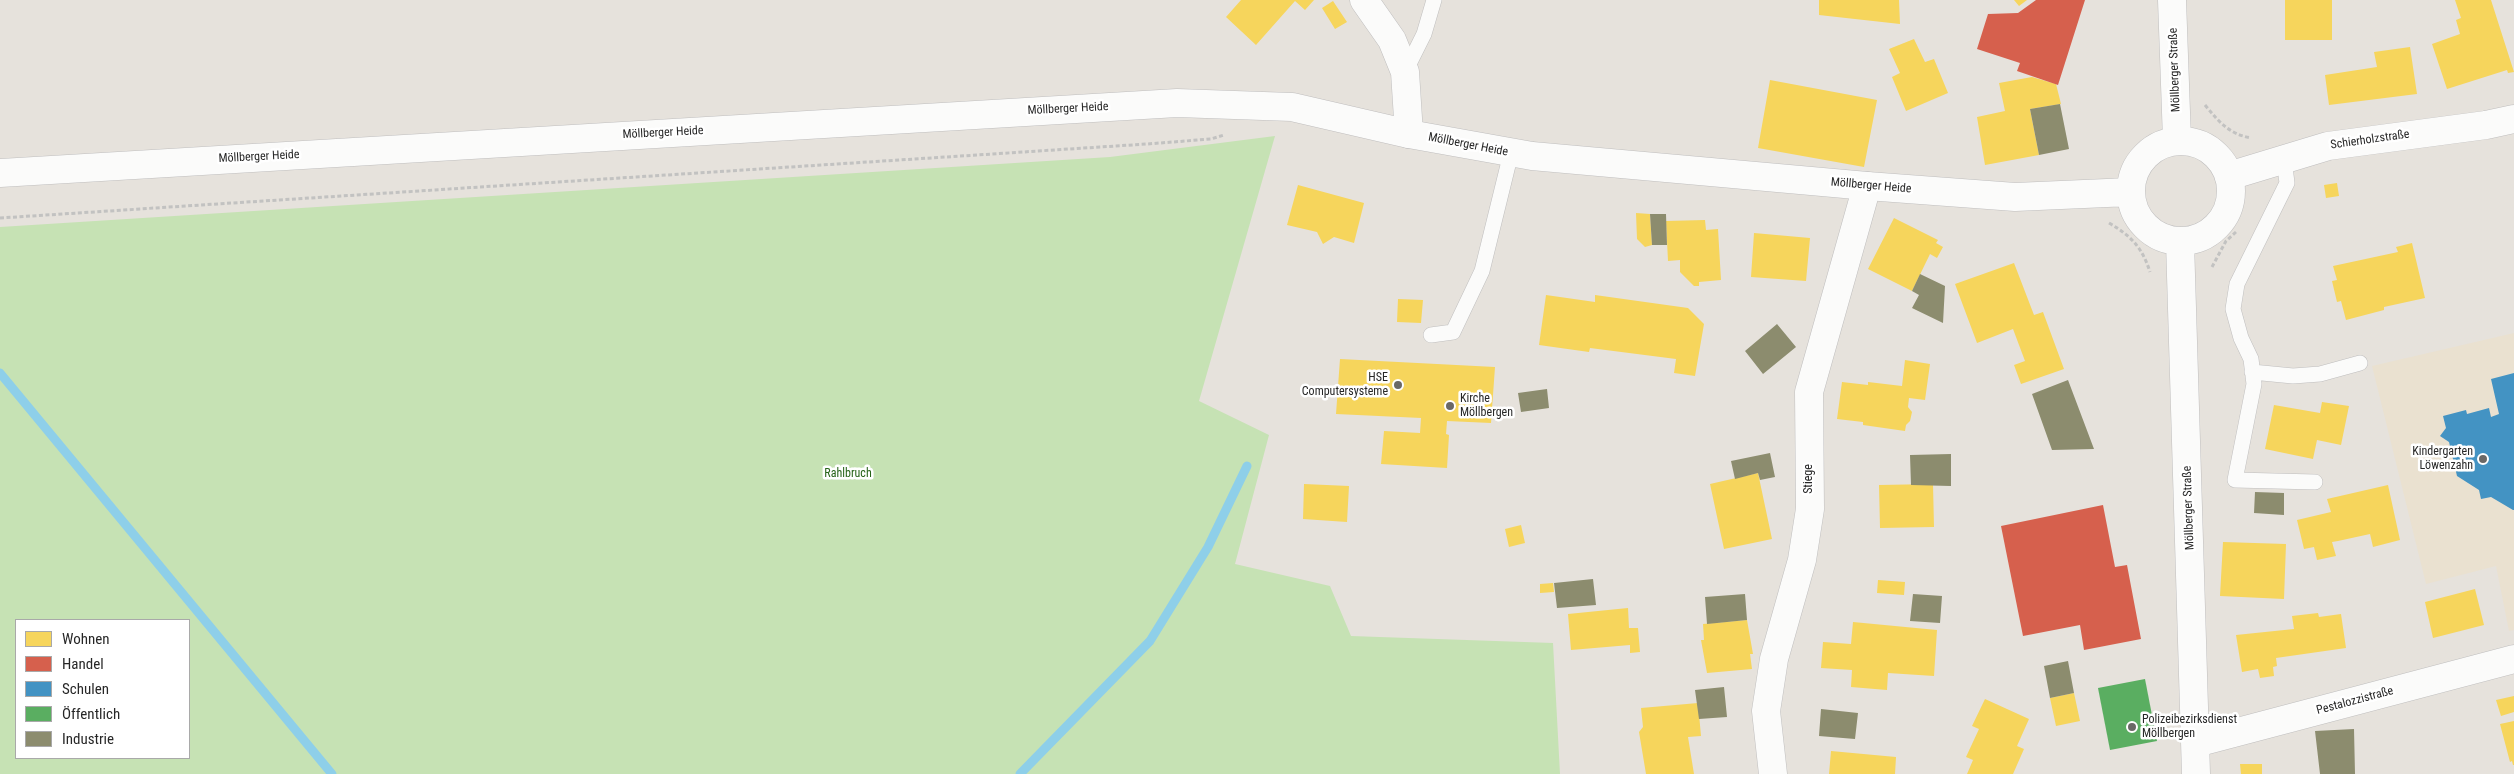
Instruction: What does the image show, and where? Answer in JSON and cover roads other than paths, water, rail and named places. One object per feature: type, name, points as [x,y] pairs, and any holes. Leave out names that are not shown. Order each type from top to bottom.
[{"type":"street","points":[[1364,0],[1392,40],[1405,72],[1409,134]]},
{"type":"street","name":"Möllberger Straße","points":[[2172,0],[2176,140]]},
{"type":"street","name":"Möllberger Heide","points":[[0,173],[1177,103],[1292,107],[1409,134],[1511,153],[1867,186],[2015,197],[2130,192]]},
{"type":"street","name":"Schierholzstraße","points":[[2229,176],[2328,146],[2486,125],[2514,119]]},
{"type":"street","points":[[2176,140],[2194,142],[2210,148],[2222,160],[2229,176],[2232,192],[2229,207],[2221,221],[2210,232],[2196,239],[2180,242],[2165,239],[2151,232],[2140,221],[2132,208],[2130,192],[2132,177],[2138,163],[2148,152],[2162,144],[2176,140]]},
{"type":"street","name":"Stiege","points":[[1773,774],[1766,711],[1774,659],[1802,560],[1810,509],[1809,392],[1867,186]]},
{"type":"street","name":"Möllberger Straße","points":[[2180,242],[2196,774]]},
{"type":"street","name":"Pestalozzistraße","points":[[2196,743],[2514,659]]},
{"type":"lane","points":[[1405,72],[1424,34],[1434,0]]},
{"type":"lane","points":[[1431,335],[1453,332],[1482,271],[1511,153]]},
{"type":"lane","points":[[2284,160],[2287,183],[2237,284],[2233,309],[2241,338],[2251,359],[2254,384],[2235,480],[2315,482]]},
{"type":"lane","points":[[2252,372],[2293,376],[2311,375],[2360,363]]},
{"type":"waterway","points":[[0,373],[332,774]]},
{"type":"waterway","points":[[1020,774],[1150,641],[1208,547],[1247,466]]},
{"type":"place","name":"HSE Computersysteme","points":[[1398,385]]},
{"type":"place","name":"Kirche Möllbergen","points":[[1450,406]]},
{"type":"place","name":"Kindergarten Löwenzahn","points":[[2483,459]]},
{"type":"place","name":"Polizeibezirksdienst Möllbergen","points":[[2132,727]]},
{"type":"park label","name":"Rahlbruch","points":[[848,474]]}]
